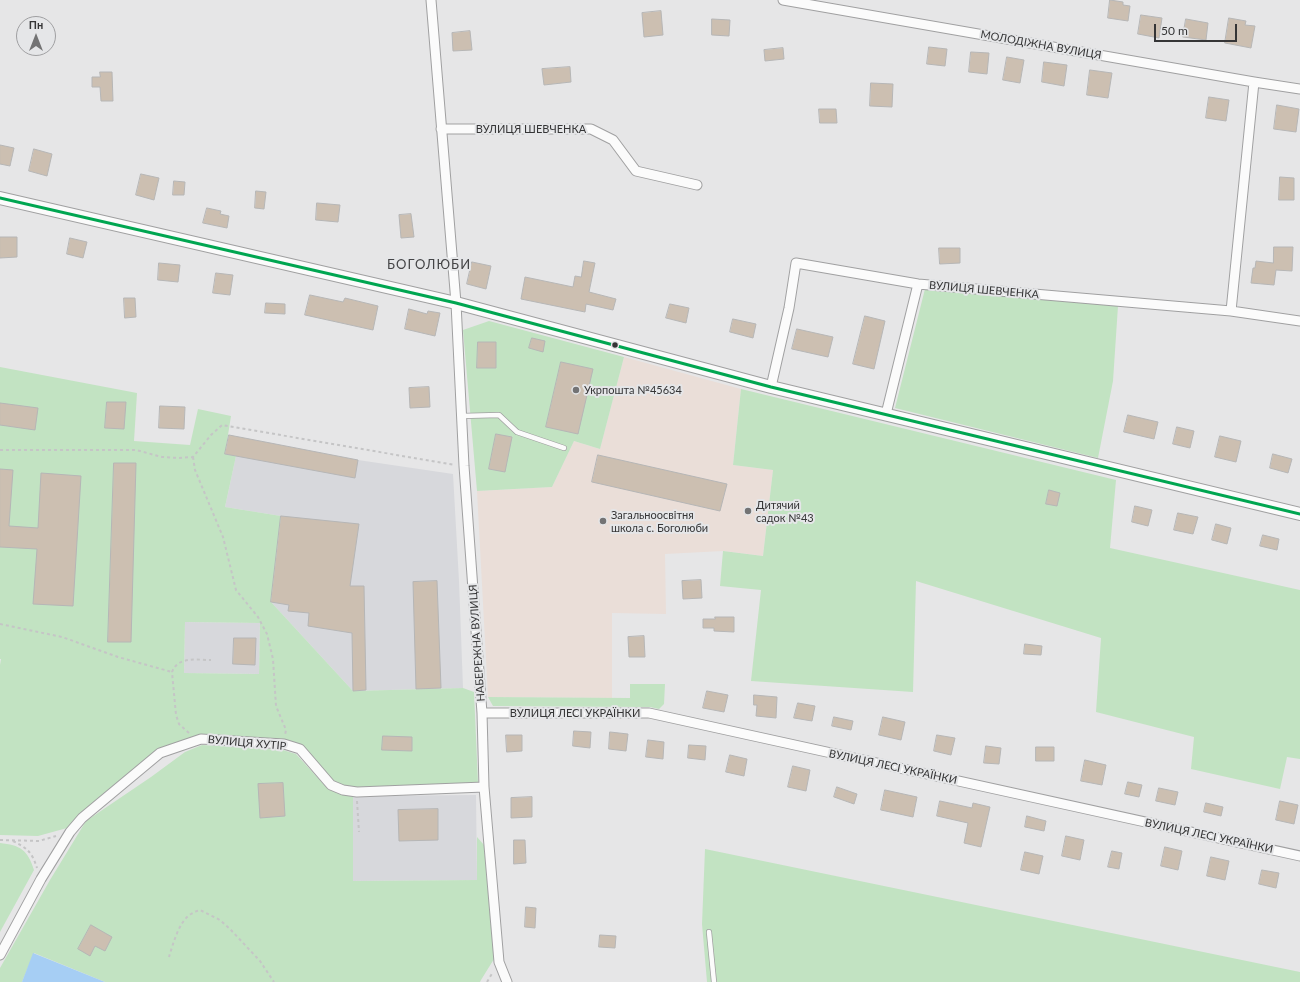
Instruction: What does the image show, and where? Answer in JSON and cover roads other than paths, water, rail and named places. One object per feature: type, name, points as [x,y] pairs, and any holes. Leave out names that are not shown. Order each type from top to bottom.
[{"type":"street","points":[[431,0],[456,303]]},
{"type":"street","name":"МОЛОДІЖНА ВУЛИЦЯ","points":[[783,0],[1300,89]]},
{"type":"street","points":[[1231,311],[1254,82]]},
{"type":"street","name":"ВУЛИЦЯ ШЕВЧЕНКА","points":[[441,129],[591,130],[613,140],[636,171],[697,185]]},
{"type":"street","points":[[0,198],[456,303],[771,387],[1300,514]]},
{"type":"street","name":"ВУЛИЦЯ ШЕВЧЕНКА","points":[[771,387],[789,308],[796,263],[918,284],[1231,311],[1300,321]]},
{"type":"street","points":[[886,414],[918,284]]},
{"type":"street","name":"НАБЕРЕЖНА ВУЛИЦЯ","points":[[456,303],[464,466],[482,713],[484,787],[499,962],[507,982]]},
{"type":"street","name":"ВУЛИЦЯ ЛЕСІ УКРАЇНКИ","points":[[482,713],[649,713],[1300,856]]},
{"type":"street","name":"ВУЛИЦЯ ХУТІР","points":[[0,954],[41,879],[70,832],[82,818],[160,753],[201,739],[284,744],[300,749],[331,785],[343,790],[357,792],[484,787]]},
{"type":"lane","points":[[461,416],[498,415],[517,432],[564,448]]},
{"type":"lane","points":[[709,932],[714,982]]},
{"type":"water","points":[[33,953],[105,982],[22,982]]},
{"type":"place","name":"Укрпошта №45634","points":[[576,390]]},
{"type":"place","name":"Дитячий садок №43","points":[[748,511]]},
{"type":"place","name":"Загальноосвітня школа с. Боголюби","points":[[603,521]]},
{"type":"district","name":"БОГОЛЮБИ","points":[[429,265]]}]
